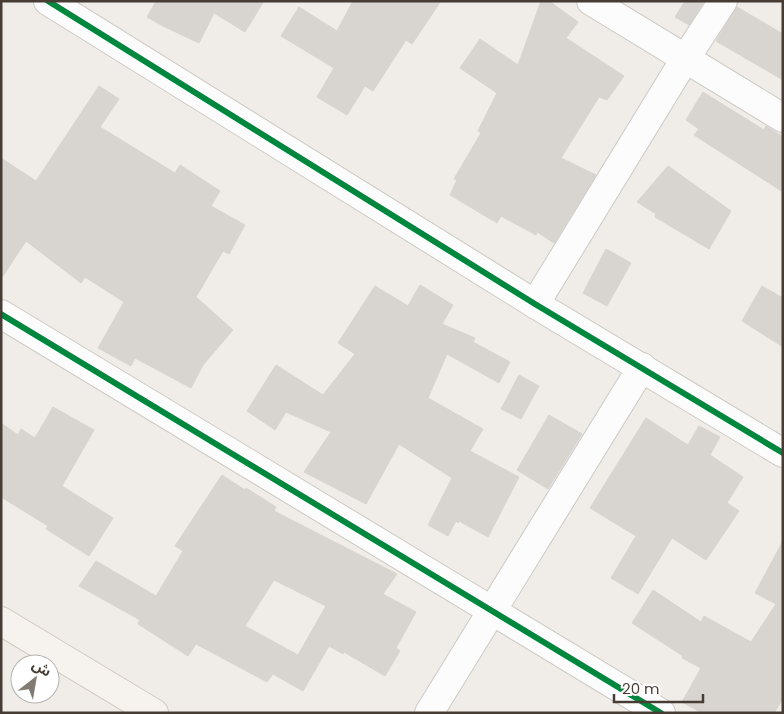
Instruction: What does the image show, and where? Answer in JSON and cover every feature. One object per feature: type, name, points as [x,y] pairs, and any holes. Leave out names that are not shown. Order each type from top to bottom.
[{"type":"street","points":[[48,1],[535,304],[783,453]]},
{"type":"street","points":[[591,1],[783,118]]},
{"type":"street","points":[[535,304],[722,1]]},
{"type":"street","points":[[1,314],[661,713]]},
{"type":"street","points":[[429,713],[642,367]]},
{"type":"street","points":[[1,621],[154,713]]},
{"type":"building","points":[[156,1],[264,1],[245,32],[214,13],[199,43],[147,17]]},
{"type":"building","points":[[353,1],[441,1],[412,44],[406,40],[373,91],[365,86],[347,115],[317,97],[334,68],[281,36],[299,7],[337,31]]},
{"type":"building","points":[[541,1],[549,1],[578,22],[566,38],[624,76],[607,100],[599,97],[561,158],[596,175],[554,243],[537,232],[536,235],[501,216],[497,223],[450,195],[457,180],[454,179],[481,133],[478,131],[497,93],[460,68],[480,39],[518,65]]},
{"type":"building","points":[[685,1],[704,1],[689,25],[675,17]]},
{"type":"building","points":[[737,7],[783,34],[783,80],[716,41]]},
{"type":"building","points":[[99,86],[119,99],[100,127],[175,173],[180,165],[220,191],[211,206],[245,225],[229,254],[223,251],[196,297],[233,330],[203,365],[191,388],[135,358],[131,366],[98,348],[124,302],[85,277],[81,283],[26,241],[1,279],[1,158],[36,181]]},
{"type":"building","points":[[703,92],[764,130],[766,126],[783,137],[783,192],[694,135],[699,129],[686,120]]},
{"type":"building","points":[[668,166],[731,211],[709,249],[655,217],[656,214],[637,202]]},
{"type":"building","points":[[606,249],[631,263],[607,306],[583,293]]},
{"type":"building","points":[[420,285],[453,305],[442,324],[475,338],[473,342],[510,362],[499,383],[447,354],[428,398],[483,429],[470,451],[519,477],[488,537],[459,521],[458,523],[456,521],[448,536],[428,525],[452,478],[399,444],[366,504],[304,472],[331,432],[286,412],[275,430],[247,411],[276,365],[323,395],[355,354],[338,343],[375,286],[408,306]]},
{"type":"building","points":[[762,286],[783,298],[783,347],[742,321]]},
{"type":"building","points":[[519,375],[539,386],[521,419],[501,409]]},
{"type":"building","points":[[53,407],[94,430],[62,486],[113,518],[89,556],[46,529],[48,526],[1,497],[1,423],[18,435],[21,429],[35,438]]},
{"type":"building","points":[[549,415],[582,434],[548,489],[517,470]]},
{"type":"building","points":[[646,418],[688,445],[699,426],[720,437],[710,455],[743,477],[727,503],[739,511],[706,560],[672,538],[638,594],[611,578],[636,536],[590,508]]},
{"type":"building","points":[[222,475],[276,507],[274,511],[397,574],[383,594],[416,612],[396,648],[400,651],[385,676],[344,652],[343,654],[329,646],[303,691],[273,674],[267,682],[196,644],[188,656],[138,624],[140,620],[79,586],[96,561],[156,596],[183,551],[175,546]],"holes":[[[274,580],[326,606],[298,655],[245,626]]]},
{"type":"building","points":[[783,541],[783,699],[774,713],[702,713],[682,702],[701,668],[682,658],[683,656],[632,623],[653,590],[701,622],[704,616],[751,642],[776,604],[755,593]]},
{"type":"cycle path","points":[[48,1],[535,304],[783,453]]},
{"type":"cycle path","points":[[1,314],[661,713]]}]
